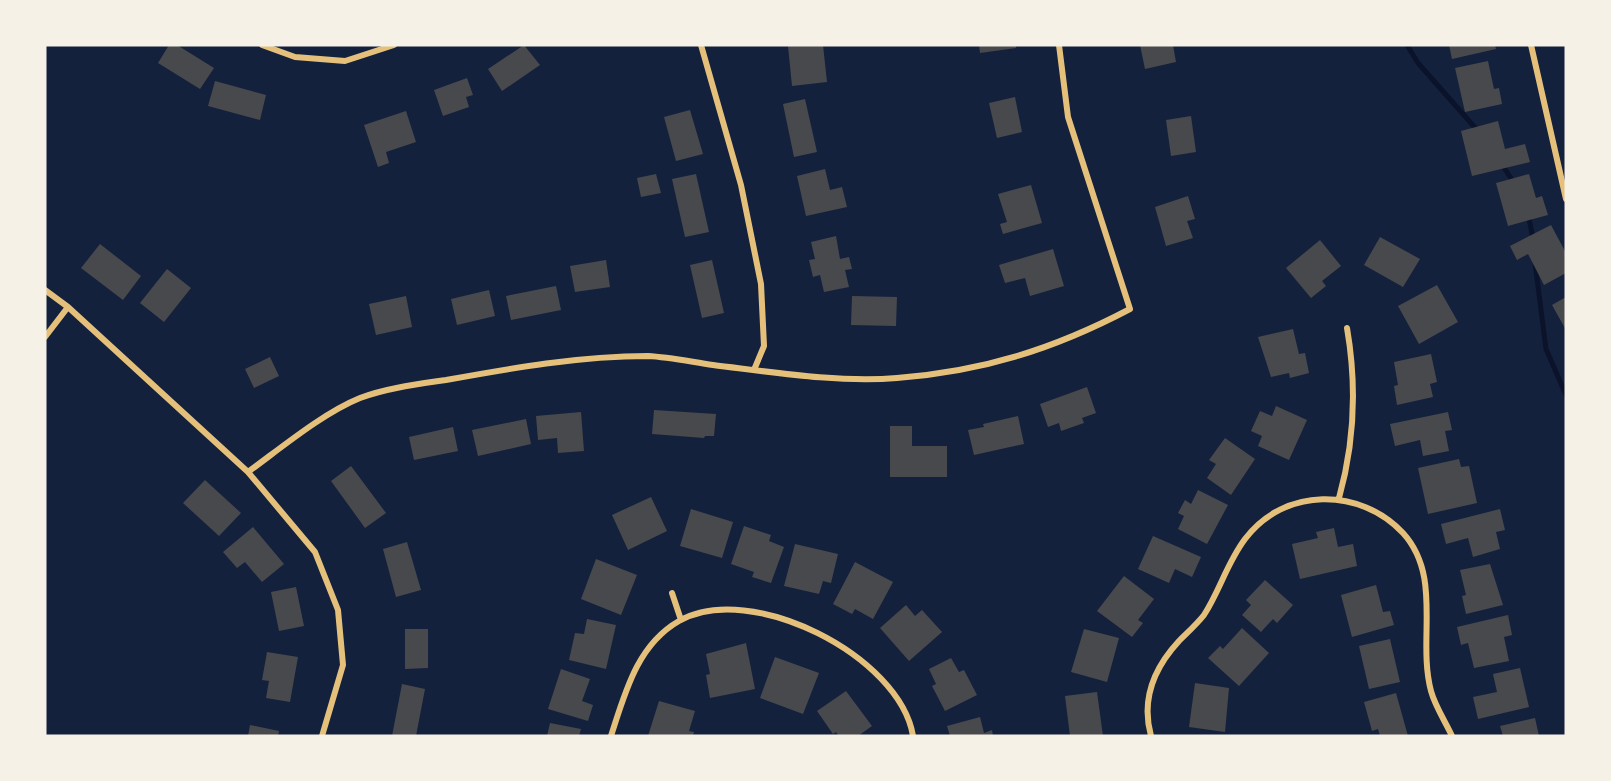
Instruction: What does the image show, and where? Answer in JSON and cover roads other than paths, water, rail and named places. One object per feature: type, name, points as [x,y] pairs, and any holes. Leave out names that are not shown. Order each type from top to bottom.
[{"type":"street","points":[[262,45],[295,57],[345,61],[394,45]]},
{"type":"street","points":[[701,45],[741,185],[760,284],[764,346],[754,370]]},
{"type":"street","points":[[248,472],[311,427],[360,398],[425,383],[532,364],[649,356],[754,370],[851,378],[896,379],[975,368],[1079,336],[1130,309],[1068,117],[1059,45]]},
{"type":"street","points":[[1531,45],[1566,199]]},
{"type":"street","points":[[45,290],[68,307],[248,472],[315,552],[338,610],[343,665],[322,736]]},
{"type":"street","points":[[45,337],[68,307]]},
{"type":"street","points":[[1340,498],[1353,432],[1353,362],[1347,328]]},
{"type":"street","points":[[1151,736],[1147,723],[1147,698],[1154,678],[1164,660],[1203,616],[1219,587],[1229,562],[1246,537],[1268,516],[1292,505],[1316,499],[1340,498],[1363,505],[1385,516],[1405,535],[1423,566],[1427,599],[1427,659],[1431,691],[1452,736]]},
{"type":"street","points":[[672,593],[681,620]]},
{"type":"street","points":[[611,736],[639,659],[658,636],[681,620],[707,612],[736,610],[760,613],[805,627],[844,647],[866,662],[901,703],[913,736]]},
{"type":"waterway","points":[[1407,45],[1418,63],[1478,131]]},
{"type":"waterway","points":[[1501,163],[1514,183]]},
{"type":"waterway","points":[[1528,213],[1533,239]]},
{"type":"waterway","points":[[1535,263],[1546,349],[1566,395]]}]
